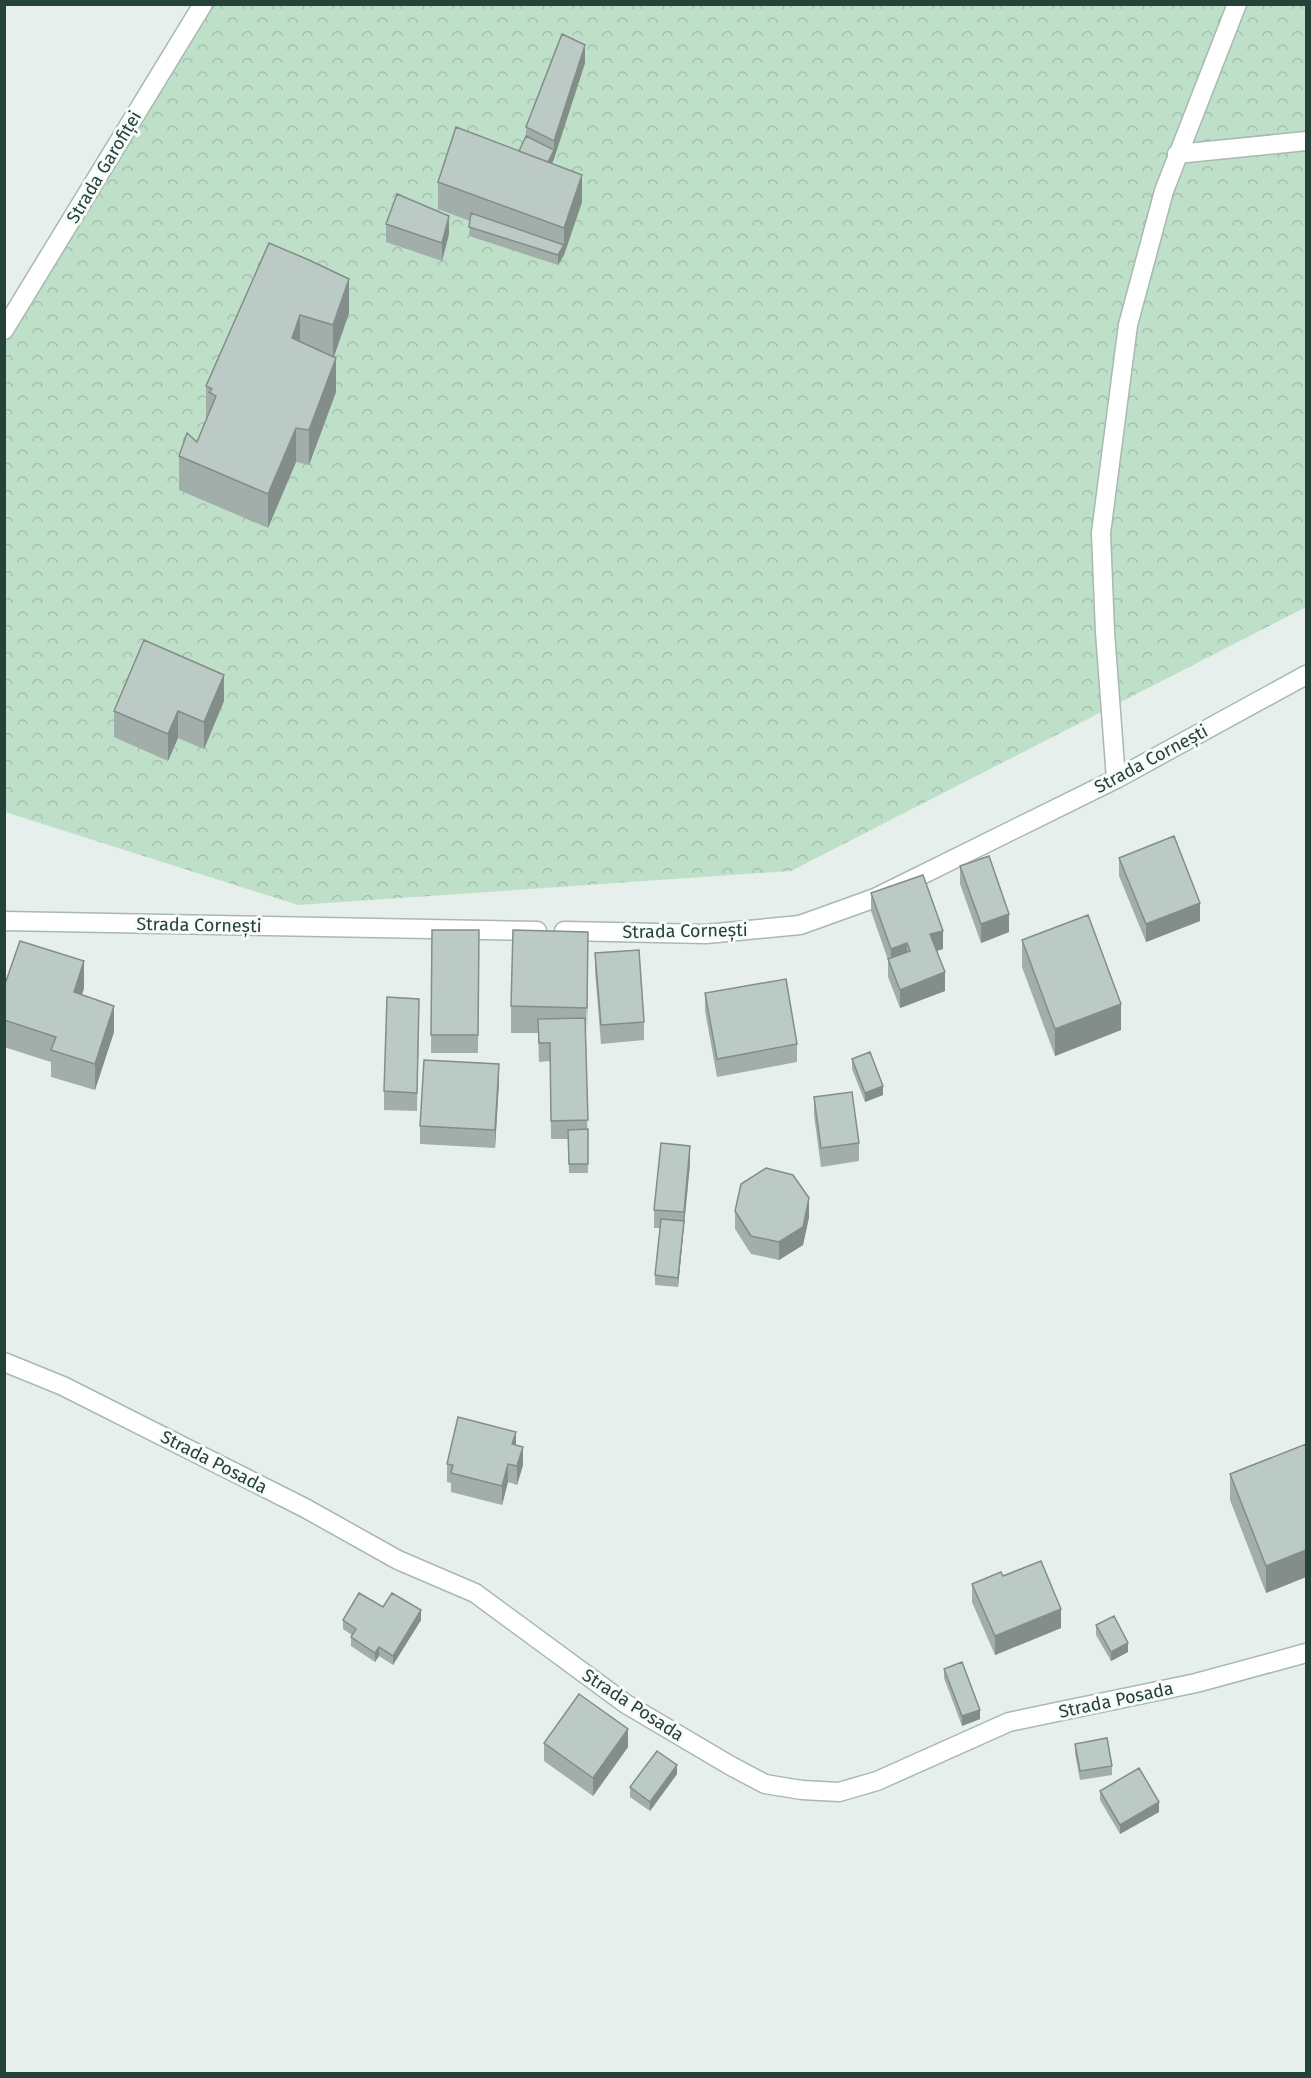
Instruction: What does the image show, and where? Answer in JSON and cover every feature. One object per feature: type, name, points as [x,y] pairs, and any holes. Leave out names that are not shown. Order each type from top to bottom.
[{"type":"street","name":"Strada Garofiței","points":[[4,330],[203,4]]},
{"type":"street","points":[[1116,779],[1105,632],[1101,533],[1128,325],[1164,191],[1237,4]]},
{"type":"street","points":[[1177,154],[1306,141]]},
{"type":"street","name":"Strada Cornești","points":[[4,921],[706,934],[800,925],[875,898],[1116,779],[1306,675]]},
{"type":"street","name":"Strada Posada","points":[[4,1362],[63,1386],[295,1502],[398,1560],[475,1593],[626,1704],[765,1784],[802,1790],[839,1792],[877,1780],[1009,1722],[1196,1683],[1306,1653]]},
{"type":"green space","points":[[205,5],[1306,5],[1306,607],[791,871],[298,905],[5,812],[4,326]]},
{"type":"building","points":[[562,34],[585,45],[554,141],[526,127]]},
{"type":"building","points":[[456,127],[582,175],[564,228],[438,182]]},
{"type":"building","points":[[526,136],[554,150],[548,162],[519,151]]},
{"type":"building","points":[[397,194],[449,216],[442,243],[386,224]]},
{"type":"building","points":[[471,213],[564,245],[558,255],[469,227]]},
{"type":"building","points":[[269,243],[349,279],[333,325],[300,315],[292,338],[336,358],[309,430],[296,428],[268,494],[179,456],[187,433],[197,442],[216,396],[209,392],[212,389],[206,386]]},
{"type":"building","points":[[144,640],[224,675],[204,722],[178,711],[168,734],[114,711]]},
{"type":"building","points":[[1174,836],[1200,903],[1146,924],[1119,858]]},
{"type":"building","points":[[989,856],[1009,914],[981,924],[960,866]]},
{"type":"building","points":[[923,875],[943,931],[930,934],[945,972],[900,990],[888,959],[910,951],[907,943],[891,949],[871,893]]},
{"type":"building","points":[[1088,915],[1121,1004],[1055,1029],[1022,940]]},
{"type":"building","points":[[432,930],[479,930],[478,1035],[431,1035]]},
{"type":"building","points":[[513,930],[588,932],[587,1008],[511,1006]]},
{"type":"building","points":[[20,941],[84,961],[74,992],[114,1006],[95,1064],[51,1050],[56,1037],[4,1020],[4,987]]},
{"type":"building","points":[[639,950],[644,1022],[601,1025],[595,953]]},
{"type":"building","points":[[786,979],[797,1044],[717,1059],[705,993]]},
{"type":"building","points":[[387,997],[419,999],[417,1093],[384,1091]]},
{"type":"building","points":[[585,1018],[588,1120],[551,1121],[550,1043],[539,1043],[538,1019]]},
{"type":"building","points":[[870,1052],[883,1086],[865,1093],[852,1059]]},
{"type":"building","points":[[424,1060],[499,1064],[495,1130],[420,1126]]},
{"type":"building","points":[[852,1092],[859,1143],[821,1148],[814,1097]]},
{"type":"building","points":[[588,1129],[588,1164],[569,1164],[568,1130]]},
{"type":"building","points":[[661,1143],[690,1146],[684,1212],[654,1210]]},
{"type":"building","points":[[766,1168],[793,1175],[809,1198],[803,1227],[779,1242],[751,1236],[735,1211],[741,1184]]},
{"type":"building","points":[[661,1219],[684,1221],[678,1278],[655,1275]]},
{"type":"building","points":[[458,1417],[516,1432],[512,1444],[523,1447],[517,1466],[508,1464],[502,1486],[451,1473],[453,1465],[447,1464]]},
{"type":"building","points":[[1306,1444],[1306,1550],[1266,1566],[1230,1474]]},
{"type":"building","points":[[1041,1561],[1061,1609],[995,1636],[972,1584],[1001,1572],[1003,1576]]},
{"type":"building","points":[[359,1593],[383,1607],[392,1593],[421,1610],[393,1656],[379,1647],[375,1653],[351,1637],[356,1629],[343,1620]]},
{"type":"building","points":[[1114,1616],[1128,1643],[1111,1652],[1096,1625]]},
{"type":"building","points":[[962,1662],[980,1710],[962,1716],[944,1669]]},
{"type":"building","points":[[579,1694],[628,1729],[593,1778],[544,1743]]},
{"type":"building","points":[[1107,1738],[1112,1766],[1080,1771],[1075,1744]]},
{"type":"building","points":[[657,1751],[677,1765],[650,1802],[630,1787]]},
{"type":"building","points":[[1139,1768],[1159,1802],[1120,1825],[1100,1791]]}]
